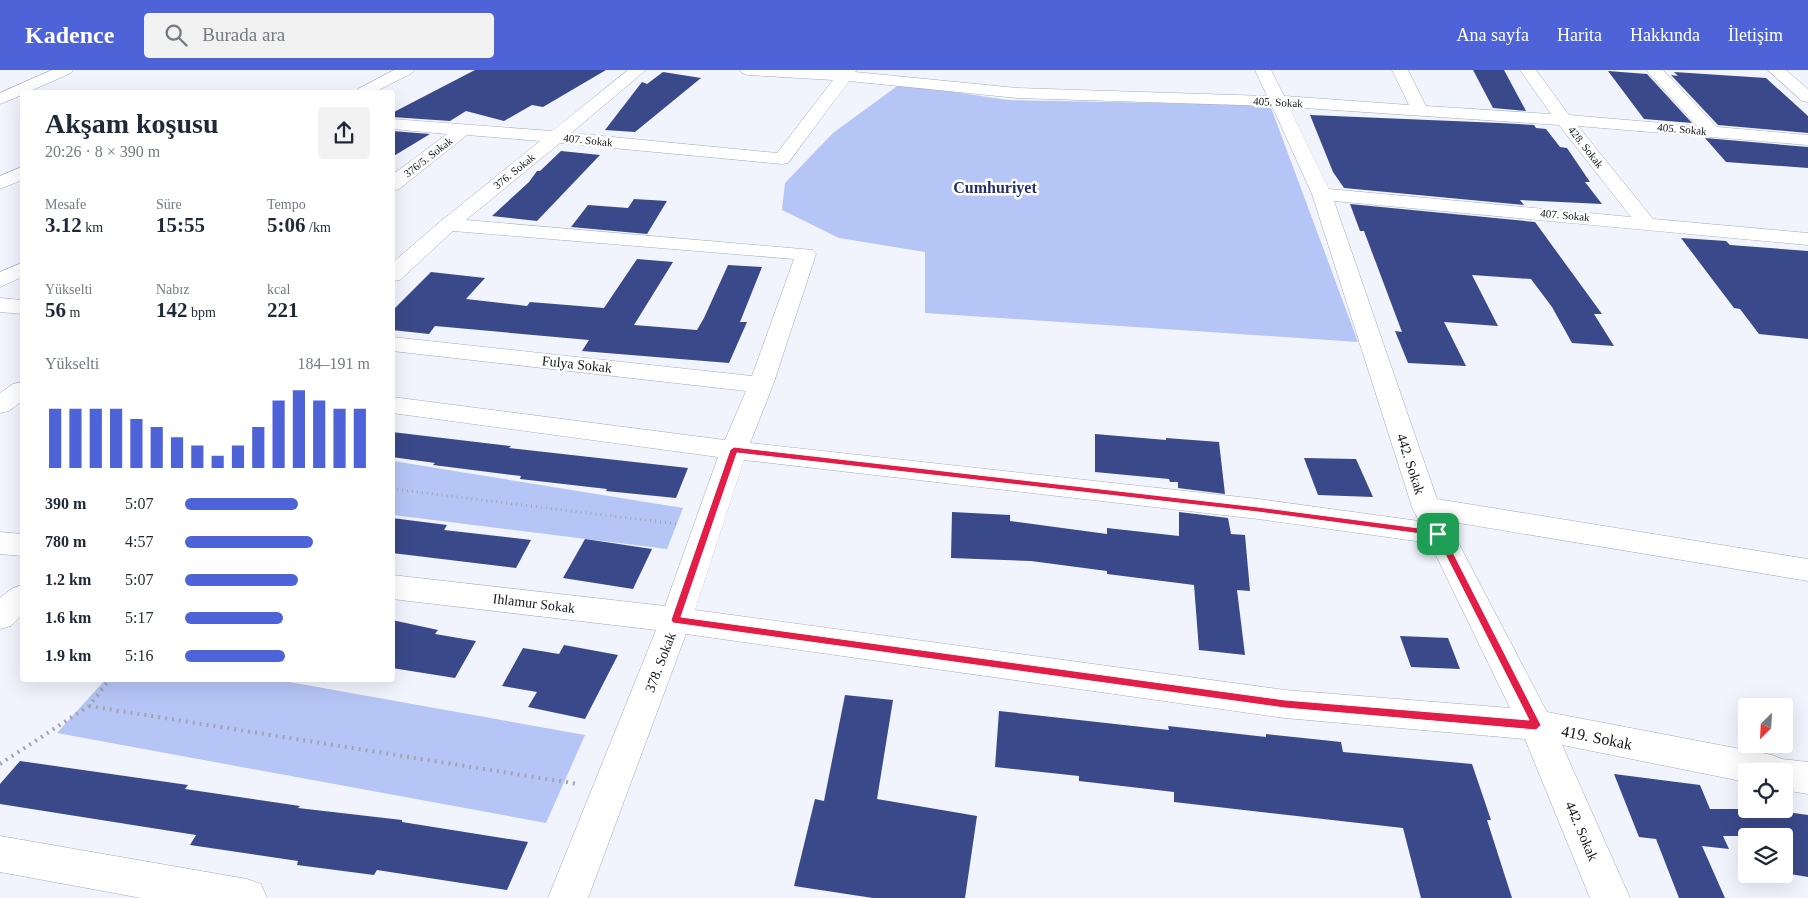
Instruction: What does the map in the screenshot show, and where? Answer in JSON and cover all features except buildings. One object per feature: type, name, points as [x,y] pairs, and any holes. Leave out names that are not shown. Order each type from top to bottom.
[{"type":"street","points":[[20,90],[66,70]]},
{"type":"street","points":[[368,90],[406,70]]},
{"type":"street","name":"376. Sokak","points":[[395,272],[448,225],[638,70]]},
{"type":"street","name":"405. Sokak","points":[[748,70],[846,73],[1017,93],[1278,102],[1564,120],[1808,140]]},
{"type":"street","points":[[846,73],[870,74],[879,70]]},
{"type":"street","name":"442. Sokak","points":[[1263,70],[1322,194],[1432,520],[1536,725],[1610,898]]},
{"type":"street","points":[[1400,70],[1420,111]]},
{"type":"street","name":"428. Sokak","points":[[1528,70],[1564,120],[1646,223]]},
{"type":"street","points":[[1654,70],[1712,132]]},
{"type":"street","points":[[1776,70],[1808,97]]},
{"type":"street","points":[[1780,70],[1799,71]]},
{"type":"street","name":"407. Sokak","points":[[395,124],[556,137],[782,159],[846,73]]},
{"type":"street","points":[[0,99],[20,90]]},
{"type":"street","points":[[0,99],[20,101]]},
{"type":"street","name":"376/5. Sokak","points":[[395,183],[464,129]]},
{"type":"street","points":[[0,183],[20,174]]},
{"type":"street","name":"407. Sokak","points":[[1322,194],[1808,239]]},
{"type":"street","name":"378. Sokak","points":[[448,225],[806,254],[761,385],[734,450],[676,620],[568,898]]},
{"type":"street","points":[[0,280],[20,270]]},
{"type":"street","points":[[0,305],[20,307]]},
{"type":"street","name":"Fulya Sokak","points":[[395,344],[761,385]]},
{"type":"street","points":[[0,406],[20,391]]},
{"type":"street","points":[[395,405],[734,450],[1258,510],[1432,520],[1808,570]]},
{"type":"street","points":[[0,543],[20,545]]},
{"type":"street","name":"Ihlamur Sokak","points":[[395,587],[676,620]]},
{"type":"street","points":[[0,617],[20,599]]},
{"type":"street","name":"419. Sokak","points":[[676,620],[1285,704],[1536,725],[1738,764]]},
{"type":"street","points":[[1793,776],[1808,778]]},
{"type":"street","points":[[0,854],[247,898]]},
{"type":"path","points":[[395,488],[709,527]]},
{"type":"path","points":[[0,764],[89,706],[107,682]]},
{"type":"path","points":[[89,706],[610,789]]},
{"type":"shaded area","points":[[900,84],[1008,100],[1270,105],[1358,342],[925,313],[925,252],[839,238],[782,210],[785,183],[833,133]]},
{"type":"shaded area","points":[[395,461],[683,508],[667,549],[395,515]]},
{"type":"shaded area","points":[[103,682],[289,682],[585,735],[546,823],[57,733]]},
{"type":"district","name":"Cumhuriyet","points":[[995,187]]},
{"type":"route","points":[[734,450],[1258,510],[1438,534],[1536,725],[1285,704],[676,620],[734,450]]}]
